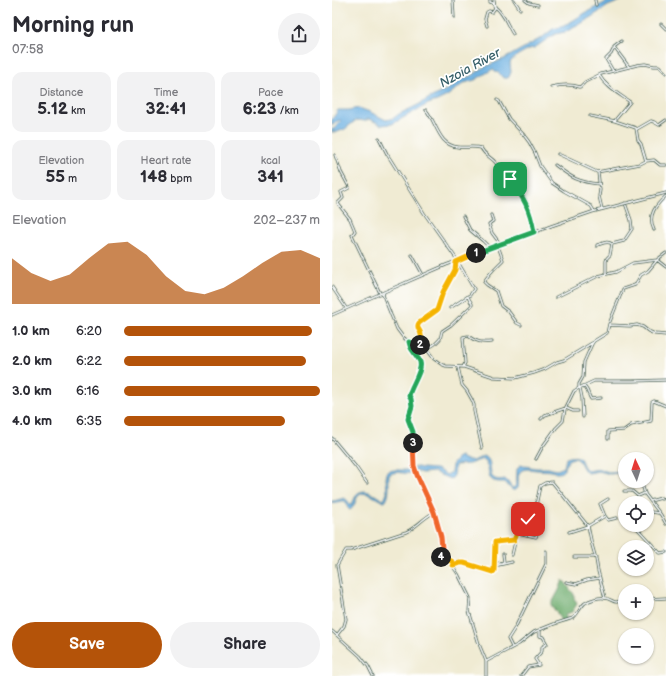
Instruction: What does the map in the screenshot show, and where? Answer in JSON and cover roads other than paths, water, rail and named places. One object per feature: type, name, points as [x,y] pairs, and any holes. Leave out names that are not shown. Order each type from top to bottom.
[{"type":"street","points":[[454,0],[454,18]]},
{"type":"street","points":[[486,26],[485,19],[487,12],[492,12],[494,9],[490,0]]},
{"type":"street","points":[[494,0],[495,6],[506,20],[513,34]]},
{"type":"street","points":[[514,0],[520,9]]},
{"type":"street","points":[[525,0],[529,3],[538,5]]},
{"type":"street","points":[[594,0],[596,5]]},
{"type":"street","points":[[661,24],[666,29]]},
{"type":"street","points":[[613,71],[606,59],[615,49],[614,46],[622,41]]},
{"type":"street","points":[[615,49],[629,67]]},
{"type":"street","points":[[551,87],[575,85],[580,87],[585,82],[599,75],[644,64],[659,66],[666,73]]},
{"type":"street","points":[[599,75],[608,86],[630,102],[615,121]]},
{"type":"street","points":[[497,100],[500,101],[509,119],[529,142],[540,166],[552,183],[591,206],[594,212]]},
{"type":"street","points":[[426,110],[435,128],[444,141],[448,144],[456,147],[481,148],[484,153],[494,161],[516,186],[526,202],[534,232]]},
{"type":"street","points":[[590,116],[615,121],[637,129]]},
{"type":"street","points":[[637,129],[652,121],[659,125],[666,120]]},
{"type":"street","points":[[637,129],[638,140],[642,144],[646,161]]},
{"type":"street","points":[[379,138],[420,208],[474,288],[468,296],[450,308]]},
{"type":"street","points":[[558,154],[598,172],[654,160],[660,165],[666,165]]},
{"type":"street","points":[[335,155],[341,172],[349,187],[341,192],[342,198],[338,203],[351,221],[355,231],[352,235],[380,293],[384,295]]},
{"type":"street","points":[[555,165],[568,175],[578,180],[587,183],[599,184]]},
{"type":"street","points":[[598,172],[599,194],[602,209]]},
{"type":"street","points":[[332,315],[457,261],[534,232],[602,209],[666,195]]},
{"type":"street","points":[[654,230],[652,225],[652,214],[666,195]]},
{"type":"street","points":[[597,246],[607,242],[612,244],[624,241],[632,229],[632,220],[625,203]]},
{"type":"street","points":[[491,215],[493,221],[489,224],[490,230],[501,245]]},
{"type":"street","points":[[463,216],[470,230],[483,240],[490,248]]},
{"type":"street","points":[[606,274],[606,262],[610,255],[612,244]]},
{"type":"street","points":[[498,246],[503,260],[484,282],[496,291],[501,306],[510,313],[517,323],[521,325]]},
{"type":"street","points":[[384,292],[397,329],[402,337],[409,342],[425,347],[441,364],[449,367],[463,367],[494,378],[515,378],[545,369],[564,360],[607,334],[608,325],[623,289],[635,284],[641,275],[648,271],[657,260],[666,253]]},
{"type":"street","points":[[412,256],[423,275]]},
{"type":"street","points":[[556,297],[586,282],[606,274],[616,272],[633,263],[657,260],[666,267]]},
{"type":"street","points":[[420,346],[422,335],[417,325],[437,310],[443,292],[455,270],[457,261]]},
{"type":"street","points":[[332,287],[346,308]]},
{"type":"street","points":[[427,349],[440,339],[442,331],[472,305],[468,296]]},
{"type":"street","points":[[608,325],[637,325],[642,326],[655,334],[666,334]]},
{"type":"street","points":[[463,367],[465,362],[463,337],[468,336],[476,341],[484,343],[492,342]]},
{"type":"street","points":[[409,342],[420,362],[418,374],[409,396],[412,406],[408,419],[413,432],[414,466],[434,512],[441,537],[442,548],[440,553],[442,558],[453,562],[454,568],[469,596],[469,611],[486,662],[486,676]]},
{"type":"street","points":[[583,417],[582,398],[579,384],[583,377],[584,362],[592,343]]},
{"type":"street","points":[[458,367],[462,386],[468,392],[474,404],[474,411],[482,448]]},
{"type":"street","points":[[536,459],[543,446],[563,421],[566,408],[573,393],[583,386],[595,381],[666,380]]},
{"type":"street","points":[[583,386],[591,399],[601,398]]},
{"type":"street","points":[[608,439],[609,431],[624,430],[631,425],[651,420],[652,402],[654,401],[666,406]]},
{"type":"street","points":[[541,419],[545,415],[566,408],[573,411],[578,411]]},
{"type":"street","points":[[332,438],[367,483]]},
{"type":"street","points":[[512,555],[518,527],[523,521],[530,517],[535,510],[540,486],[550,482],[554,483],[588,526],[605,598]]},
{"type":"street","points":[[643,488],[647,496]]},
{"type":"street","points":[[624,491],[632,491],[637,496],[645,493]]},
{"type":"street","points":[[654,499],[666,498]]},
{"type":"street","points":[[608,499],[600,504],[605,516],[608,520],[617,518]]},
{"type":"street","points":[[654,506],[666,524]]},
{"type":"street","points":[[337,636],[344,626],[346,619],[337,565],[346,550],[351,550],[411,530],[434,512]]},
{"type":"street","points":[[654,512],[659,512]]},
{"type":"street","points":[[569,532],[588,526],[605,516]]},
{"type":"street","points":[[517,533],[536,537],[538,530]]},
{"type":"street","points":[[640,532],[660,553],[666,552]]},
{"type":"street","points":[[453,565],[464,563],[493,572],[495,542],[514,540]]},
{"type":"street","points":[[512,647],[508,638],[515,628],[546,564],[546,551]]},
{"type":"street","points":[[494,565],[504,562],[503,554]]},
{"type":"street","points":[[574,557],[596,557]]},
{"type":"street","points":[[494,565],[512,562]]},
{"type":"street","points":[[566,582],[577,584],[587,580],[600,578]]},
{"type":"street","points":[[486,662],[518,644],[534,632],[572,619],[584,604],[605,598],[618,602]]},
{"type":"street","points":[[654,599],[666,598]]},
{"type":"street","points":[[521,676],[528,667],[540,665],[535,658],[543,651],[542,647],[547,644],[543,637],[540,636],[540,629]]},
{"type":"street","points":[[332,631],[360,656],[368,666],[373,676]]},
{"type":"water","points":[[610,0],[623,0],[608,6],[579,25],[565,32],[555,34],[534,48],[518,55],[510,63],[511,72],[508,78],[503,78],[493,69],[475,80],[464,83],[447,96],[428,104],[392,124],[382,125],[369,119],[364,121],[359,120],[355,121],[345,129],[335,133],[334,131],[332,133],[332,129],[334,129],[341,121],[337,121],[332,126],[332,120],[338,110],[359,108],[386,120],[394,118],[452,87],[460,80],[473,75],[484,67],[504,59],[543,37],[553,29],[564,26]]},
{"type":"water","points":[[484,456],[490,462],[492,475],[494,478],[498,480],[505,479],[513,488],[516,486],[517,469],[520,465],[557,470],[564,467],[566,458],[572,457],[579,458],[588,471],[599,469],[609,472],[618,471],[618,473],[610,474],[599,471],[588,473],[576,458],[573,458],[568,460],[564,469],[559,473],[541,470],[522,470],[519,476],[518,488],[516,490],[512,490],[505,482],[491,479],[486,465],[487,462],[483,459],[469,464],[455,465],[454,474],[451,479],[434,472],[422,473],[416,470],[409,473],[393,473],[389,475],[389,493],[385,502],[365,493],[358,496],[350,510],[345,501],[332,504],[332,501],[344,498],[351,506],[357,494],[364,491],[384,500],[387,493],[386,478],[389,471],[409,470],[418,467],[436,469],[447,475],[451,472],[452,465],[457,459],[461,457],[473,461]]},
{"type":"water label","name":"Nzoia River","points":[[470,68]]}]
